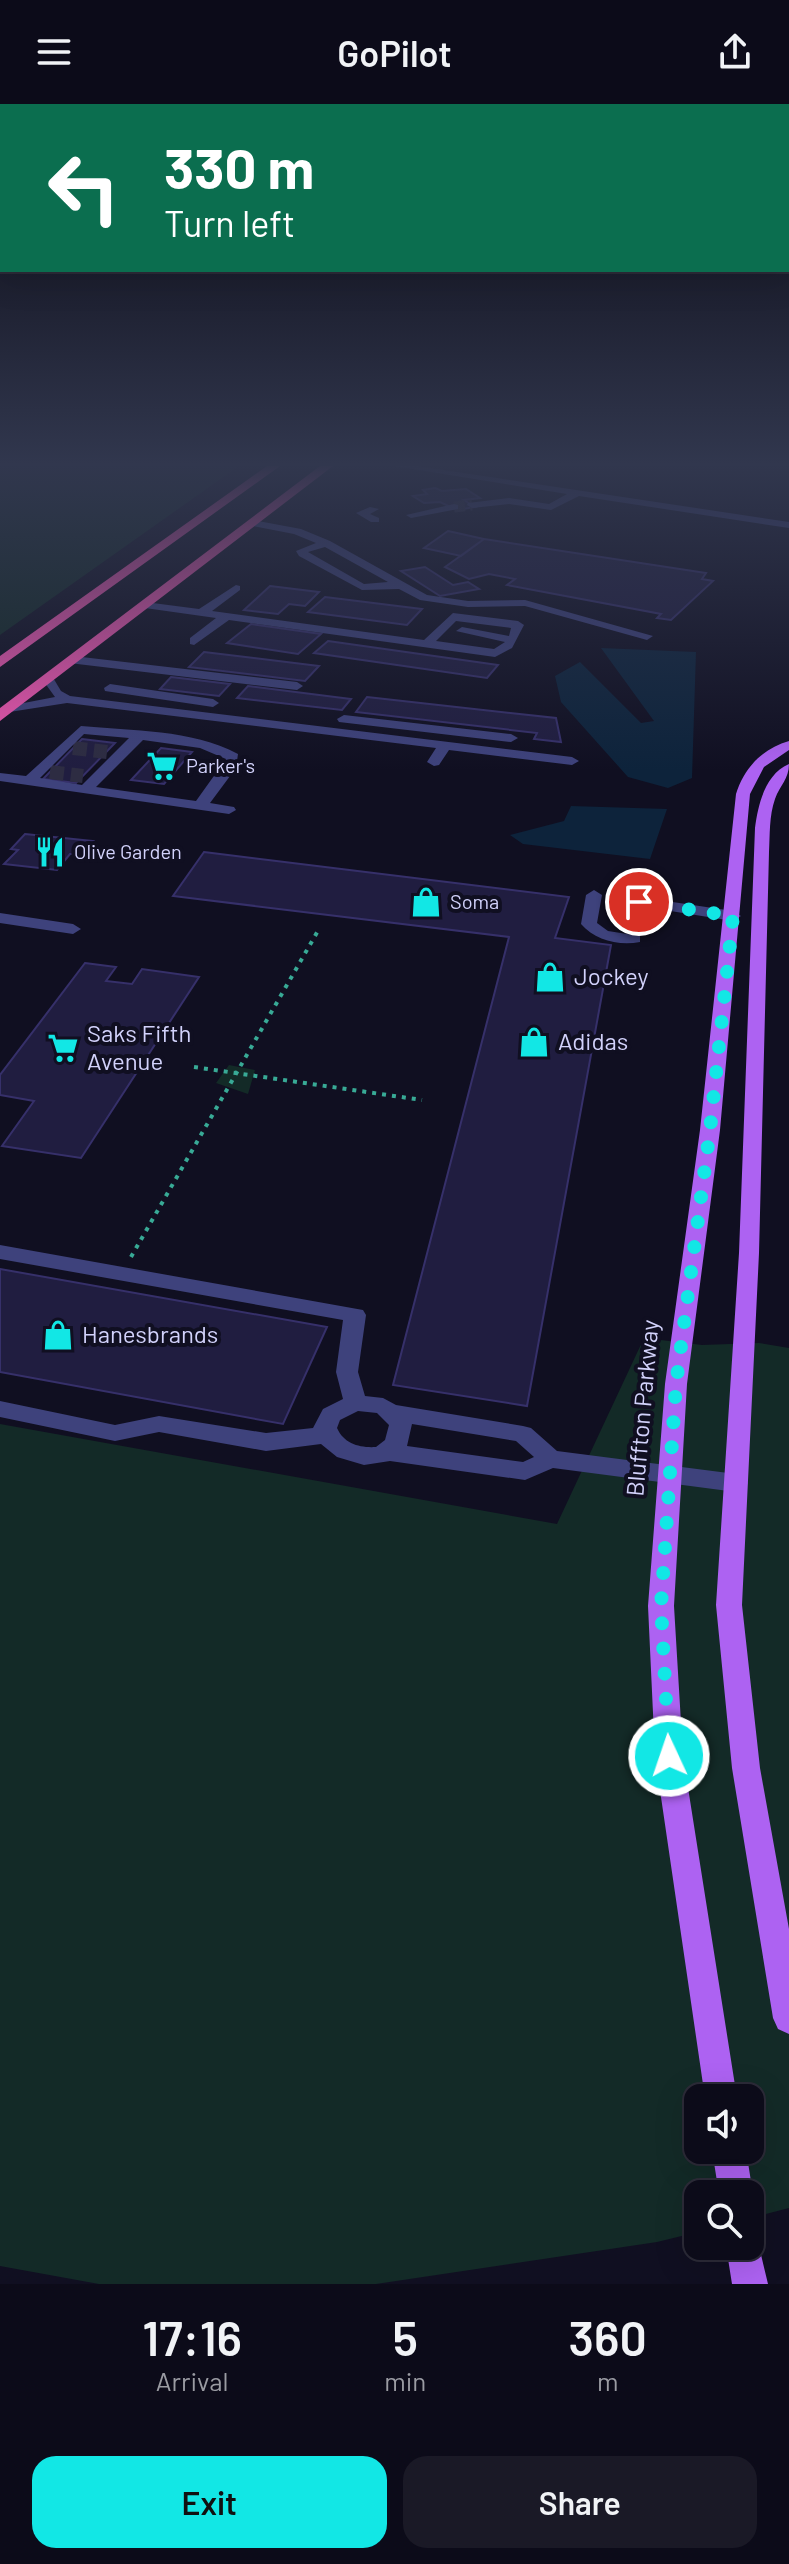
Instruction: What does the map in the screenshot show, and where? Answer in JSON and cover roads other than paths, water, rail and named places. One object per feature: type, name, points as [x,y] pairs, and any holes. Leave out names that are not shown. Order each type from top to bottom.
[{"type":"highway","points":[[0,663],[133,568]]},
{"type":"highway","points":[[4,713],[194,568]]},
{"type":"main road","name":"Bluffton Parkway","points":[[719,2084],[669,1756],[661,1606],[676,1384],[710,1130],[747,777],[758,763],[789,745]]},
{"type":"main road","points":[[789,768],[775,781],[765,804],[762,840],[749,1253],[729,1605],[746,1768],[789,2018]]},
{"type":"main road","points":[[746,2260],[750,2284]]},
{"type":"street","points":[[328,568],[362,587],[402,585]]},
{"type":"street","points":[[371,568],[424,598],[447,603],[525,603],[647,636]]},
{"type":"street","points":[[202,612],[236,588]]},
{"type":"street","points":[[145,605],[495,653],[506,649],[531,622]]},
{"type":"street","points":[[194,641],[228,615]]},
{"type":"street","points":[[427,643],[453,617],[531,622],[571,615]]},
{"type":"street","points":[[443,628],[513,640]]},
{"type":"street","points":[[73,660],[297,686]]},
{"type":"street","points":[[135,668],[110,688],[511,738]]},
{"type":"street","points":[[48,679],[56,693],[67,699]]},
{"type":"street","points":[[4,713],[67,699],[572,761]]},
{"type":"street","points":[[53,762],[108,703]]},
{"type":"street","points":[[81,730],[199,744],[223,750],[233,757],[229,768],[200,806]]},
{"type":"street","points":[[100,768],[138,737]]},
{"type":"street","points":[[434,762],[445,745]]},
{"type":"street","points":[[0,777],[53,762],[100,768],[200,806],[229,810]]},
{"type":"street","points":[[594,895],[589,924],[603,935],[634,939]]},
{"type":"street","points":[[639,902],[733,916]]},
{"type":"street","points":[[0,918],[73,929]]},
{"type":"street","points":[[0,1252],[355,1315],[347,1372],[355,1403]]},
{"type":"street","points":[[385,1452],[396,1444],[401,1434],[401,1423],[394,1413],[383,1406],[355,1403],[332,1415],[326,1425],[326,1435],[332,1445],[356,1457],[385,1452],[525,1471],[551,1459],[736,1483]]},
{"type":"street","points":[[0,1409],[115,1433],[159,1424],[266,1442],[326,1435]]},
{"type":"street","points":[[394,1413],[523,1434],[551,1459]]},
{"type":"water","points":[[601,648],[696,652],[692,778],[668,788],[628,777],[561,702],[555,676],[580,662],[641,723],[654,721]]},
{"type":"water","points":[[571,806],[667,809],[650,859],[523,844],[510,835],[564,821]]},
{"type":"tunnel","points":[[73,748],[107,752]]},
{"type":"tunnel","points":[[50,772],[83,776]]},
{"type":"place","name":"Parker's","points":[[162,766]]},
{"type":"place","name":"Olive Garden","points":[[50,852]]},
{"type":"place","name":"Soma","points":[[426,902]]},
{"type":"place","name":"Jockey","points":[[550,977]]},
{"type":"place","name":"Adidas","points":[[534,1042]]},
{"type":"place","name":"Saks Fifth Avenue","points":[[63,1048]]},
{"type":"place","name":"Hanesbrands","points":[[58,1335]]}]
